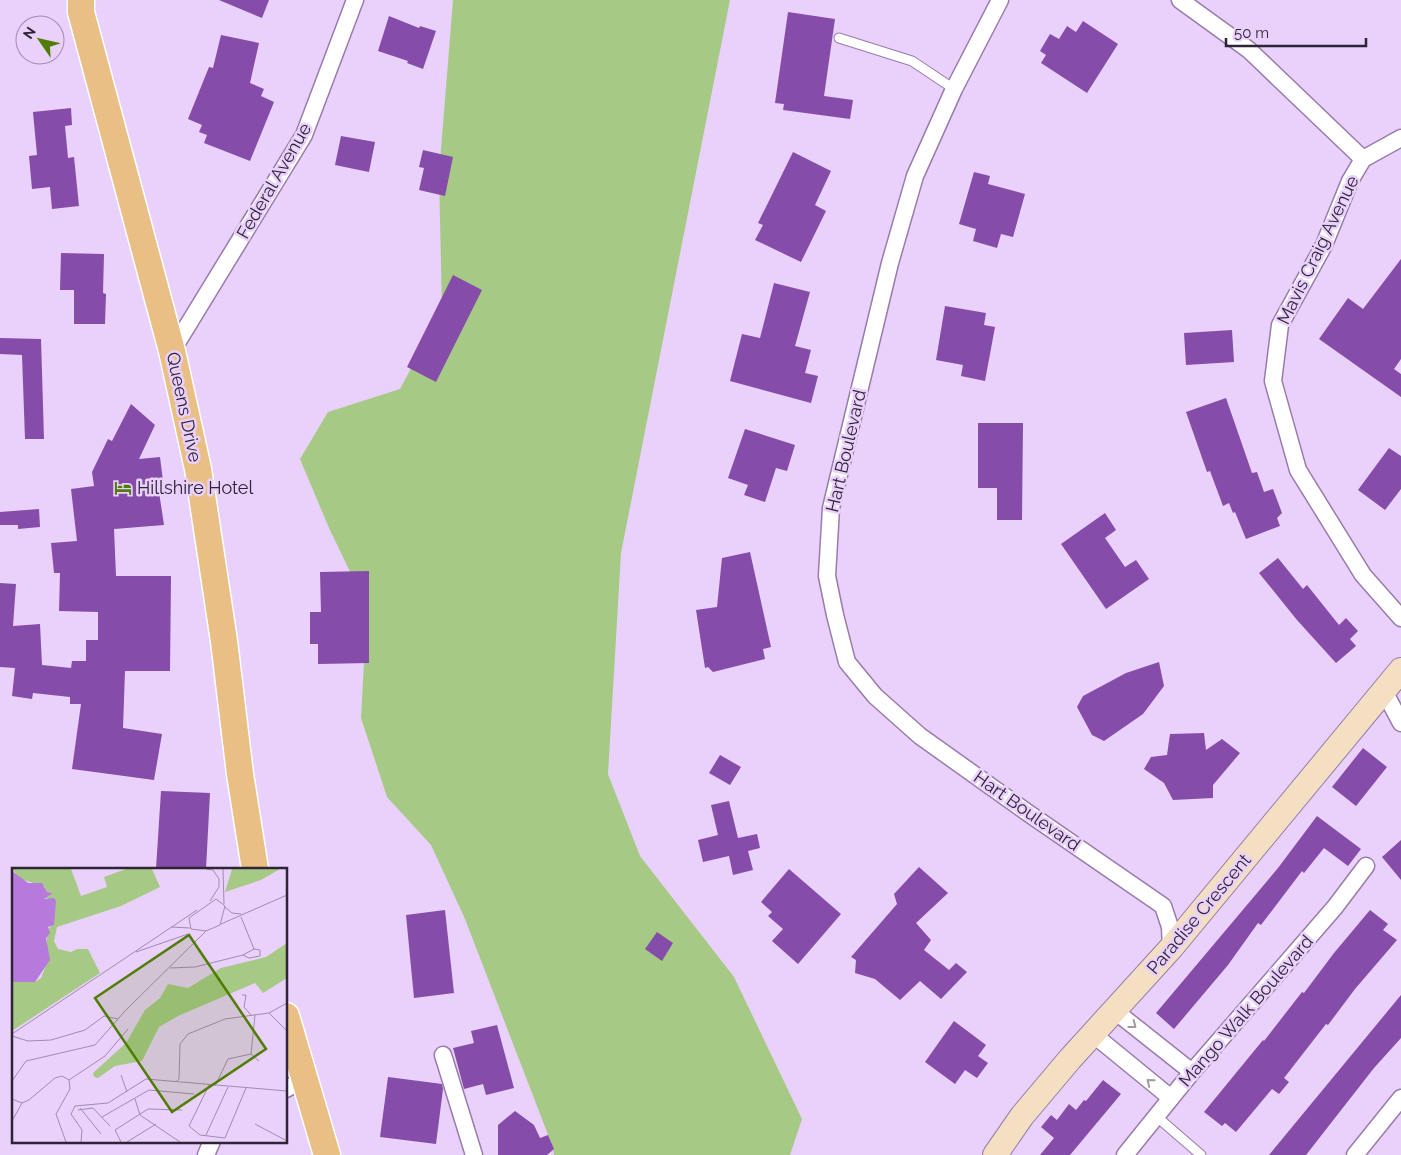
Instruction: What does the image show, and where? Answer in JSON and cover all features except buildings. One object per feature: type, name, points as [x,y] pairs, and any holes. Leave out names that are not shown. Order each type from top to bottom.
[{"type":"main road","name":"Queens Drive","points":[[76,4],[172,352],[198,469],[255,868]]},
{"type":"main road","points":[[288,1031],[295,1084],[327,1155]]},
{"type":"street","name":"Federal Avenue","points":[[172,352],[304,134],[356,0]]},
{"type":"street","name":"Hart Boulevard","points":[[1000,0],[954,89],[915,176],[890,263],[831,508],[828,576],[834,615],[847,662],[875,696],[920,736],[1163,906],[1170,927],[1172,948]]},
{"type":"street","points":[[1180,0],[1250,50],[1363,159]]},
{"type":"street","name":"Mavis Craig Avenue","points":[[1401,138],[1363,159],[1350,181],[1324,245],[1280,325],[1273,381],[1298,470],[1363,575],[1401,618]]},
{"type":"street","name":"Paradise Crescent","points":[[995,1155],[1022,1116],[1070,1059],[1172,948],[1401,670]]},
{"type":"street","points":[[1384,691],[1401,723]]},
{"type":"street","name":"Mango Walk Boulevard","points":[[1125,1155],[1192,1072],[1335,908],[1366,866]]},
{"type":"street","points":[[1115,1011],[1192,1072]]},
{"type":"street","points":[[1094,1035],[1171,1098]]},
{"type":"street","points":[[443,1055],[474,1155]]},
{"type":"street","points":[[1355,1155],[1401,1098]]},
{"type":"street","points":[[206,1155],[212,1142]]},
{"type":"lane","points":[[839,38],[912,61],[954,89]]},
{"type":"lane","points":[[1156,1116],[1201,1155]]},
{"type":"green space","points":[[453,0],[730,0],[621,553],[608,774],[640,856],[734,977],[802,1119],[790,1155],[554,1155],[552,1145],[465,919],[431,845],[387,797],[361,718],[367,607],[329,528],[300,459],[328,412],[400,389],[442,310],[439,174]]},
{"type":"place","name":"Hillshire Hotel","points":[[123,488]]}]
